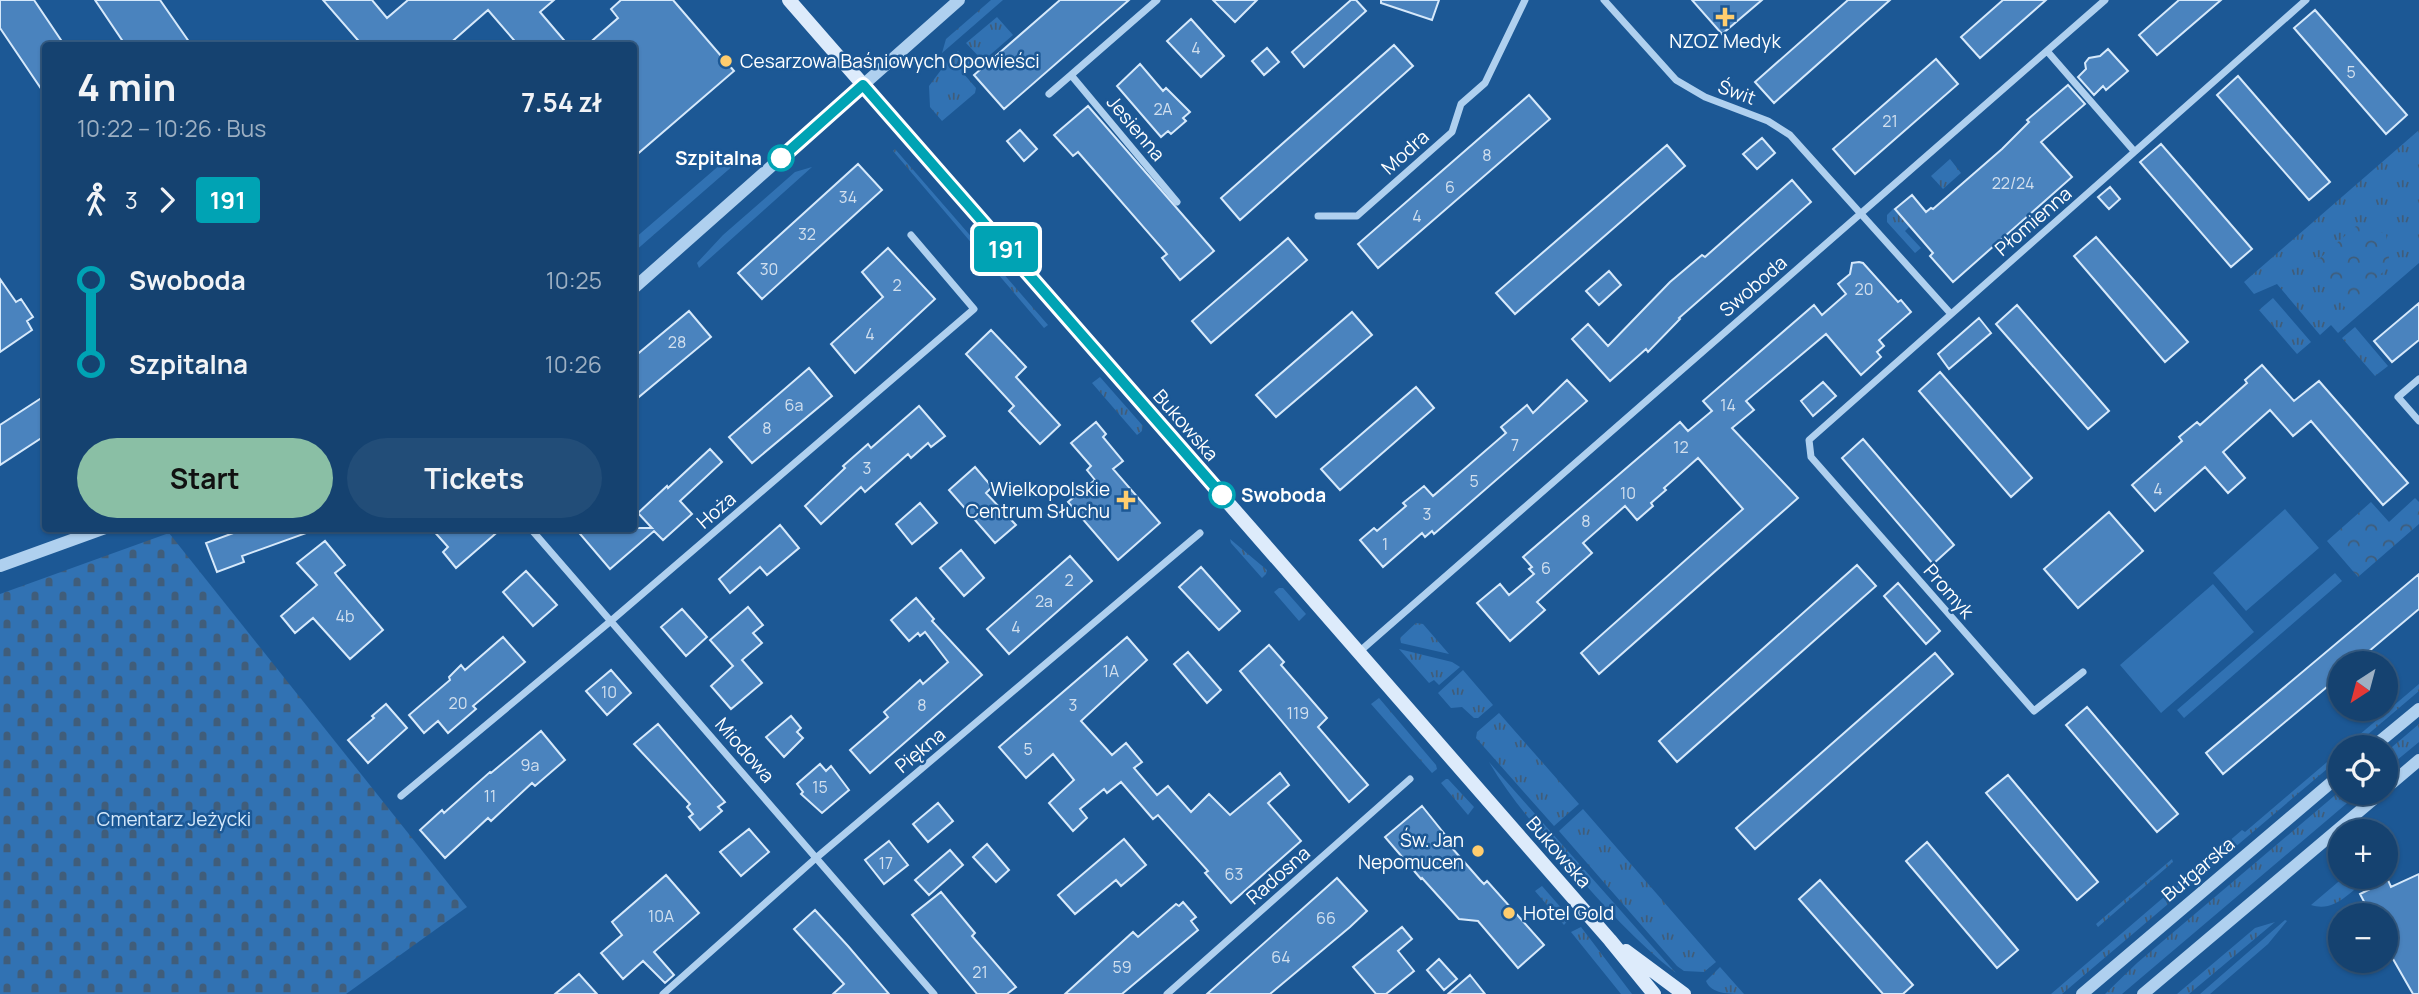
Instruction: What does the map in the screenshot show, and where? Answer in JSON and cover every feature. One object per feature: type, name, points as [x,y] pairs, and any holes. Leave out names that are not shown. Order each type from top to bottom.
[{"type":"main road","name":"Bukowska","points":[[789,0],[1611,940],[1654,994]]},
{"type":"main road","name":"Bukowska","points":[[1611,940],[1684,994]]},
{"type":"street","points":[[637,285],[960,0]]},
{"type":"street","points":[[1049,94],[1157,0]]},
{"type":"street","name":"Modra","points":[[1318,216],[1357,215],[1452,132],[1461,104],[1485,82],[1525,0]]},
{"type":"street","name":"Świt","points":[[1604,0],[1676,80],[1705,97],[1768,121],[1790,135],[1861,212]]},
{"type":"street","name":"Swoboda","points":[[1359,652],[2105,0]]},
{"type":"street","name":"Płomienna","points":[[1809,440],[2306,0]]},
{"type":"street","points":[[2047,51],[2134,151]]},
{"type":"street","name":"Jesienna","points":[[1071,75],[1177,202]]},
{"type":"street","points":[[1861,212],[1951,314]]},
{"type":"street","name":"Hoża","points":[[401,796],[612,621],[974,309],[911,235]]},
{"type":"street","points":[[2419,379],[2398,397],[2419,421]]},
{"type":"street","name":"Promyk","points":[[1809,440],[1811,457],[2035,712],[2083,672]]},
{"type":"street","points":[[0,566],[94,532]]},
{"type":"street","name":"Miodowa","points":[[534,532],[934,994]]},
{"type":"street","name":"Piękna","points":[[663,994],[817,858],[1200,533]]},
{"type":"street","points":[[2388,735],[2419,709]]},
{"type":"street","points":[[2398,778],[2419,760]]},
{"type":"street","name":"Radosna","points":[[1167,994],[1410,779]]},
{"type":"street","name":"Bułgarska","points":[[2082,994],[2328,785]]},
{"type":"street","points":[[2143,994],[2366,805]]},
{"type":"green space","points":[[991,0],[1003,0],[942,53],[946,39]]},
{"type":"green space","points":[[997,17],[1013,35],[983,61],[966,43]]},
{"type":"green space","points":[[958,51],[971,64],[963,73],[976,88],[975,93],[942,121],[930,107],[929,86]]},
{"type":"green space","points":[[2419,130],[2419,263],[2338,333],[2331,325],[2320,335],[2277,284],[2254,294],[2244,282]]},
{"type":"green space","points":[[895,149],[1048,325],[1044,328],[893,151]]},
{"type":"green space","points":[[736,151],[743,157],[637,249],[637,236]]},
{"type":"green space","points":[[1950,159],[1961,173],[1943,189],[1931,176]]},
{"type":"green space","points":[[812,167],[699,268],[697,263],[723,235],[795,172]]},
{"type":"green space","points":[[1894,208],[1910,226],[1905,231],[1921,248],[1915,253],[1887,222],[1887,215]]},
{"type":"green space","points":[[2356,226],[2386,234],[2390,266],[2367,286],[2369,303],[2353,316],[2312,271],[2316,259]]},
{"type":"green space","points":[[2273,298],[2311,342],[2297,354],[2259,310]]},
{"type":"green space","points":[[2355,327],[2388,366],[2375,376],[2342,338]]},
{"type":"green space","points":[[1100,377],[1143,426],[1137,435],[1092,383]]},
{"type":"green space","points":[[2415,498],[2419,502],[2419,524],[2358,577],[2327,541],[2371,502],[2389,522]]},
{"type":"green space","points":[[2285,509],[2319,548],[2246,611],[2213,573]]},
{"type":"green space","name":"Cmentarz Jeżycki","points":[[169,533],[467,907],[346,994],[0,994],[0,594]]},
{"type":"green space","points":[[1230,539],[1267,570],[1262,578],[1231,543]]},
{"type":"green space","points":[[2335,573],[2342,581],[2184,718],[2177,710]]},
{"type":"green space","points":[[2213,584],[2254,632],[2161,713],[2120,665]]},
{"type":"green space","points":[[1283,588],[1306,614],[1299,621],[1274,592]]},
{"type":"green space","points":[[1416,623],[1423,624],[1449,654],[1401,643],[1400,638]]},
{"type":"green space","points":[[1399,649],[1452,662],[1460,667],[1439,685],[1434,680],[1429,683]]},
{"type":"green space","points":[[1463,670],[1493,705],[1478,718],[1474,718],[1462,707],[1451,708],[1438,693]]},
{"type":"green space","points":[[2419,684],[2419,691],[2398,709],[2398,702]]},
{"type":"green space","points":[[1379,698],[1436,765],[1437,769],[1432,773],[1371,704]]},
{"type":"green space","points":[[1499,713],[1579,804],[1554,826],[1476,738],[1477,732]]},
{"type":"green space","points":[[2376,721],[2384,721],[2367,735],[2359,735]]},
{"type":"green space","points":[[2419,724],[2419,742],[2398,759],[2398,742]]},
{"type":"green space","points":[[2328,761],[2328,768],[2062,994],[2051,994],[2242,830],[2245,832]]},
{"type":"green space","points":[[1489,762],[1676,973],[1608,910],[1527,816]]},
{"type":"green space","points":[[1446,779],[1474,807],[1468,815],[1441,783]]},
{"type":"green space","points":[[2328,801],[2328,805],[2345,805],[2122,994],[2105,994],[2137,963]]},
{"type":"green space","points":[[1583,809],[1716,962],[1704,972],[1684,971],[1677,966],[1559,831]]},
{"type":"green space","points":[[2172,859],[2173,862],[2098,927],[2096,924]]},
{"type":"green space","points":[[1542,886],[1570,918],[1564,925],[1535,891]]},
{"type":"green space","points":[[2330,889],[2355,889],[2335,903],[2328,903],[2328,906],[2311,905]]},
{"type":"green space","points":[[2287,921],[2268,944],[2210,994],[2200,994]]},
{"type":"green space","points":[[2275,922],[2189,994],[2177,994],[2255,928]]},
{"type":"green space","points":[[1581,927],[1632,994],[1621,994],[1571,932]]},
{"type":"green space","points":[[1720,967],[1744,994],[1721,992],[1708,985],[1706,981]]},
{"type":"building","points":[[0,0],[34,0],[62,42],[42,42],[42,90],[0,28]]},
{"type":"building","points":[[95,0],[160,0],[189,42],[123,42]]},
{"type":"building","points":[[323,0],[372,0],[387,18],[408,0],[554,0],[540,12],[566,42],[516,42],[488,10],[452,42],[360,42]]},
{"type":"building","points":[[621,0],[673,0],[734,71],[637,154],[637,42],[591,42],[618,18],[611,9]]},
{"type":"building","points":[[1060,0],[1129,0],[1004,109],[974,75]]},
{"type":"building","points":[[1213,0],[1257,0],[1235,22]]},
{"type":"building","points":[[1351,0],[1356,0],[1366,11],[1304,67],[1292,52]]},
{"type":"building","points":[[1381,0],[1439,0],[1432,20],[1381,3]]},
{"type":"building","name":"NZOZ Medyk","points":[[1692,0],[1762,0],[1722,34]]},
{"type":"building","points":[[1848,0],[1890,0],[1774,103],[1755,82]]},
{"type":"building","points":[[2003,0],[2046,0],[1980,58],[1961,37]]},
{"type":"building","points":[[2179,0],[2221,0],[2157,55],[2139,35]]},
{"type":"building","points":[[2315,10],[2407,115],[2386,134],[2294,28]]},
{"type":"building","points":[[1191,19],[1224,56],[1201,77],[1167,41]]},
{"type":"building","points":[[1394,45],[1413,66],[1240,220],[1221,198]]},
{"type":"building","points":[[1267,48],[1279,62],[1264,75],[1252,61]]},
{"type":"building","points":[[2108,49],[2128,71],[2106,90],[2103,86],[2094,95],[2078,77],[2086,69],[2085,63],[2089,58],[2100,56]]},
{"type":"building","points":[[1936,59],[1958,84],[1855,174],[1833,149]]},
{"type":"building","points":[[1140,64],[1163,91],[1166,88],[1190,112],[1183,118],[1186,121],[1171,134],[1168,131],[1161,137],[1117,86]]},
{"type":"building","points":[[2238,76],[2330,182],[2309,200],[2217,95]]},
{"type":"building","points":[[2068,85],[2085,104],[2041,142],[2072,177],[1953,282],[1930,256],[1933,253],[1895,209],[1912,195],[1926,212],[1933,209],[2002,149],[2029,122],[2027,120]]},
{"type":"building","points":[[1529,95],[1550,119],[1378,268],[1358,244]]},
{"type":"building","points":[[1088,106],[1214,251],[1180,280],[1162,258],[1167,254],[1078,152],[1073,156],[1054,135]]},
{"type":"building","points":[[1020,130],[1037,149],[1024,161],[1007,141]]},
{"type":"building","points":[[1762,138],[1775,153],[1757,169],[1743,154]]},
{"type":"building","points":[[2161,144],[2252,249],[2231,267],[2140,162]]},
{"type":"building","points":[[1667,145],[1685,166],[1515,314],[1496,293]]},
{"type":"building","points":[[858,164],[882,190],[762,299],[738,273]]},
{"type":"building","points":[[1792,180],[1811,202],[1679,318],[1648,352],[1646,349],[1610,381],[1572,339],[1588,324],[1608,346],[1670,282],[1702,255],[1705,257]]},
{"type":"building","points":[[2110,187],[2120,199],[2109,209],[2098,197]]},
{"type":"building","points":[[2096,237],[2188,342],[2165,362],[2074,256]]},
{"type":"building","points":[[1288,238],[1307,260],[1211,343],[1192,321]]},
{"type":"building","points":[[888,248],[935,299],[855,373],[831,344],[883,297],[862,272]]},
{"type":"building","points":[[1859,262],[1911,312],[1879,340],[1884,346],[1877,352],[1881,357],[1861,375],[1826,334],[1746,401],[1754,410],[1732,428],[1798,498],[1599,674],[1581,653],[1743,509],[1698,458],[1664,488],[1666,490],[1651,503],[1653,506],[1637,520],[1625,506],[1583,543],[1592,553],[1537,602],[1545,610],[1510,641],[1477,603],[1500,584],[1509,595],[1534,574],[1529,569],[1532,567],[1523,557],[1680,422],[1688,431],[1712,411],[1703,401],[1814,305],[1822,315],[1846,294],[1838,284],[1850,274],[1852,263]]},
{"type":"building","points":[[1609,271],[1621,285],[1599,305],[1586,291]]},
{"type":"building","points":[[0,279],[16,302],[21,299],[33,317],[27,321],[32,330],[0,352]]},
{"type":"building","points":[[2419,303],[2419,340],[2392,362],[2374,341]]},
{"type":"building","points":[[2017,305],[2109,411],[2088,429],[1996,324]]},
{"type":"building","points":[[689,311],[711,337],[637,399],[637,354]]},
{"type":"building","points":[[1352,312],[1372,335],[1276,417],[1256,395]]},
{"type":"building","points":[[1979,318],[1991,333],[1949,369],[1938,354]]},
{"type":"building","points":[[991,330],[1026,367],[1016,377],[1060,425],[1040,444],[1009,411],[1014,406],[966,354]]},
{"type":"building","points":[[2262,365],[2294,401],[2319,381],[2408,483],[2383,505],[2311,421],[2293,436],[2270,410],[2223,452],[2245,478],[2228,493],[2205,467],[2155,511],[2132,485],[2182,441],[2179,437],[2197,422],[2200,425],[2247,383],[2245,380]]},
{"type":"building","points":[[809,368],[832,396],[752,463],[729,437]]},
{"type":"building","points":[[1940,372],[2032,478],[2011,497],[1919,391]]},
{"type":"building","points":[[1567,380],[1587,401],[1434,534],[1432,531],[1425,537],[1422,533],[1383,567],[1360,540],[1374,528],[1377,531],[1406,506],[1403,503],[1424,486],[1433,496],[1506,433],[1501,427],[1527,405],[1533,413]]},
{"type":"building","points":[[1823,382],[1836,396],[1813,416],[1801,401]]},
{"type":"building","points":[[1416,387],[1434,408],[1340,490],[1321,469]]},
{"type":"building","points":[[42,398],[42,438],[0,465],[0,425]]},
{"type":"building","points":[[919,406],[945,436],[931,447],[928,443],[911,458],[908,454],[865,492],[861,487],[821,524],[805,506],[868,444],[871,448]]},
{"type":"building","points":[[1096,422],[1106,434],[1103,437],[1123,461],[1113,469],[1160,523],[1118,560],[1068,502],[1095,480],[1087,470],[1091,466],[1071,443]]},
{"type":"building","points":[[1863,439],[1954,545],[1933,564],[1842,458]]},
{"type":"building","points":[[710,449],[722,462],[680,501],[692,514],[663,540],[654,531],[610,569],[578,532],[637,532],[637,528],[652,528],[638,513],[667,486],[668,488]]},
{"type":"building","points":[[975,467],[992,487],[986,493],[1016,525],[995,543],[949,490]]},
{"type":"building","points":[[920,503],[937,523],[912,544],[896,524]]},
{"type":"building","points":[[2109,512],[2143,551],[2078,608],[2044,569]]},
{"type":"building","points":[[780,525],[799,548],[767,575],[760,567],[730,593],[719,579]]},
{"type":"building","points":[[236,532],[309,532],[242,556],[244,562],[217,572],[206,543]]},
{"type":"building","points":[[435,532],[497,532],[456,568],[443,552],[448,547]]},
{"type":"building","points":[[325,541],[345,565],[335,573],[383,630],[350,659],[313,618],[295,633],[281,616],[317,585],[297,563]]},
{"type":"building","points":[[961,550],[984,578],[964,596],[940,568]]},
{"type":"building","points":[[1070,556],[1092,581],[1009,654],[987,629]]},
{"type":"building","points":[[1857,565],[1876,586],[1677,762],[1659,741]]},
{"type":"building","points":[[1201,567],[1240,611],[1219,630],[1179,587]]},
{"type":"building","points":[[526,571],[557,605],[533,626],[503,592]]},
{"type":"building","points":[[2419,574],[2419,609],[2369,651],[2328,651],[2328,686],[2223,774],[2206,753]]},
{"type":"building","points":[[1898,583],[1940,631],[1926,644],[1884,596]]},
{"type":"building","points":[[916,598],[934,619],[932,621],[982,675],[870,773],[850,750],[888,717],[884,712],[920,680],[923,684],[948,662],[925,632],[920,636],[918,633],[909,641],[891,620]]},
{"type":"building","points":[[748,607],[763,625],[753,633],[762,643],[742,660],[762,683],[731,709],[711,686],[733,666],[710,640]]},
{"type":"building","points":[[682,609],[707,637],[686,656],[661,627]]},
{"type":"building","points":[[503,637],[525,662],[473,706],[476,709],[448,733],[438,721],[424,733],[409,715],[450,680],[449,677],[461,665],[465,670]]},
{"type":"building","points":[[1127,637],[1147,660],[1081,721],[1112,755],[1126,743],[1142,762],[1134,768],[1157,795],[1168,786],[1191,812],[1209,794],[1230,815],[1280,773],[1289,785],[1268,803],[1301,841],[1231,903],[1205,873],[1208,871],[1158,815],[1153,819],[1121,782],[1107,793],[1104,789],[1080,809],[1087,818],[1073,831],[1049,803],[1074,780],[1053,754],[1026,778],[999,747]]},
{"type":"building","points":[[1269,645],[1284,662],[1281,665],[1327,718],[1318,727],[1368,785],[1349,802],[1240,671]]},
{"type":"building","points":[[1188,652],[1221,690],[1207,703],[1174,664]]},
{"type":"building","points":[[1935,653],[1953,674],[1755,849],[1736,828]]},
{"type":"building","points":[[611,670],[631,693],[607,715],[586,691]]},
{"type":"building","points":[[386,704],[407,728],[368,763],[348,740]]},
{"type":"building","points":[[2087,707],[2178,814],[2157,832],[2066,725]]},
{"type":"building","points":[[791,716],[801,728],[797,732],[803,738],[784,757],[766,737]]},
{"type":"building","points":[[658,724],[725,802],[718,807],[722,811],[700,830],[689,817],[693,814],[687,807],[690,804],[634,744]]},
{"type":"building","points":[[541,731],[565,760],[535,786],[532,783],[491,821],[488,818],[445,858],[420,830]]},
{"type":"building","points":[[820,764],[826,771],[831,766],[849,790],[822,813],[801,794],[803,792],[797,784]]},
{"type":"building","points":[[2008,775],[2098,882],[2077,900],[1986,793]]},
{"type":"building","points":[[938,803],[953,821],[928,842],[913,824]]},
{"type":"building","points":[[1422,806],[1454,846],[1452,848],[1480,880],[1484,884],[1487,881],[1544,945],[1518,968],[1478,921],[1459,919],[1385,837]]},
{"type":"building","points":[[749,829],[769,852],[741,876],[720,852]]},
{"type":"building","points":[[1124,839],[1146,865],[1121,886],[1116,880],[1075,914],[1058,895]]},
{"type":"building","points":[[889,841],[908,865],[884,884],[865,860]]},
{"type":"building","points":[[1927,842],[2018,950],[1997,968],[1906,861]]},
{"type":"building","points":[[987,844],[1009,870],[996,882],[973,857]]},
{"type":"building","points":[[950,850],[963,865],[929,895],[915,880]]},
{"type":"building","points":[[2419,874],[2419,994],[2413,994],[2398,968],[2398,903],[2365,903],[2360,894],[2370,889],[2398,889],[2398,884]]},
{"type":"building","points":[[666,875],[699,913],[654,952],[674,975],[665,983],[643,961],[623,979],[601,953],[622,935],[612,922]]},
{"type":"building","points":[[1337,878],[1367,911],[1350,927],[1270,994],[1207,994]]},
{"type":"building","points":[[1820,880],[1913,985],[1903,994],[1883,994],[1799,899]]},
{"type":"building","points":[[941,892],[975,933],[972,936],[1016,987],[1007,994],[977,994],[912,915]]},
{"type":"building","points":[[1183,902],[1196,917],[1191,921],[1198,930],[1122,994],[1065,994],[1133,932],[1138,937],[1176,904],[1179,906]]},
{"type":"building","points":[[815,910],[889,994],[833,994],[844,984],[794,929]]},
{"type":"building","points":[[1402,927],[1412,939],[1398,951],[1414,971],[1386,994],[1376,994],[1353,967]]},
{"type":"building","points":[[1439,959],[1457,979],[1444,990],[1427,970]]},
{"type":"building","points":[[579,974],[597,994],[555,994]]},
{"type":"building","points":[[1470,975],[1485,994],[1448,994]]},
{"type":"bus line","name":"191","points":[[781,158],[863,85],[1222,495]]},
{"type":"place","name":"NZOZ Medyk","points":[[1725,17]]},
{"type":"place","name":"Cesarzowa Baśniowych Opowieści","points":[[726,61]]},
{"type":"place","name":"Szpitalna","points":[[781,158]]},
{"type":"place","name":"Swoboda","points":[[1222,495]]},
{"type":"place","name":"Wielkopolskie Centrum Słuchu","points":[[1126,500]]},
{"type":"place","name":"Św. Jan Nepomucen","points":[[1478,851]]},
{"type":"place","name":"Hotel Gold","points":[[1509,913]]}]
